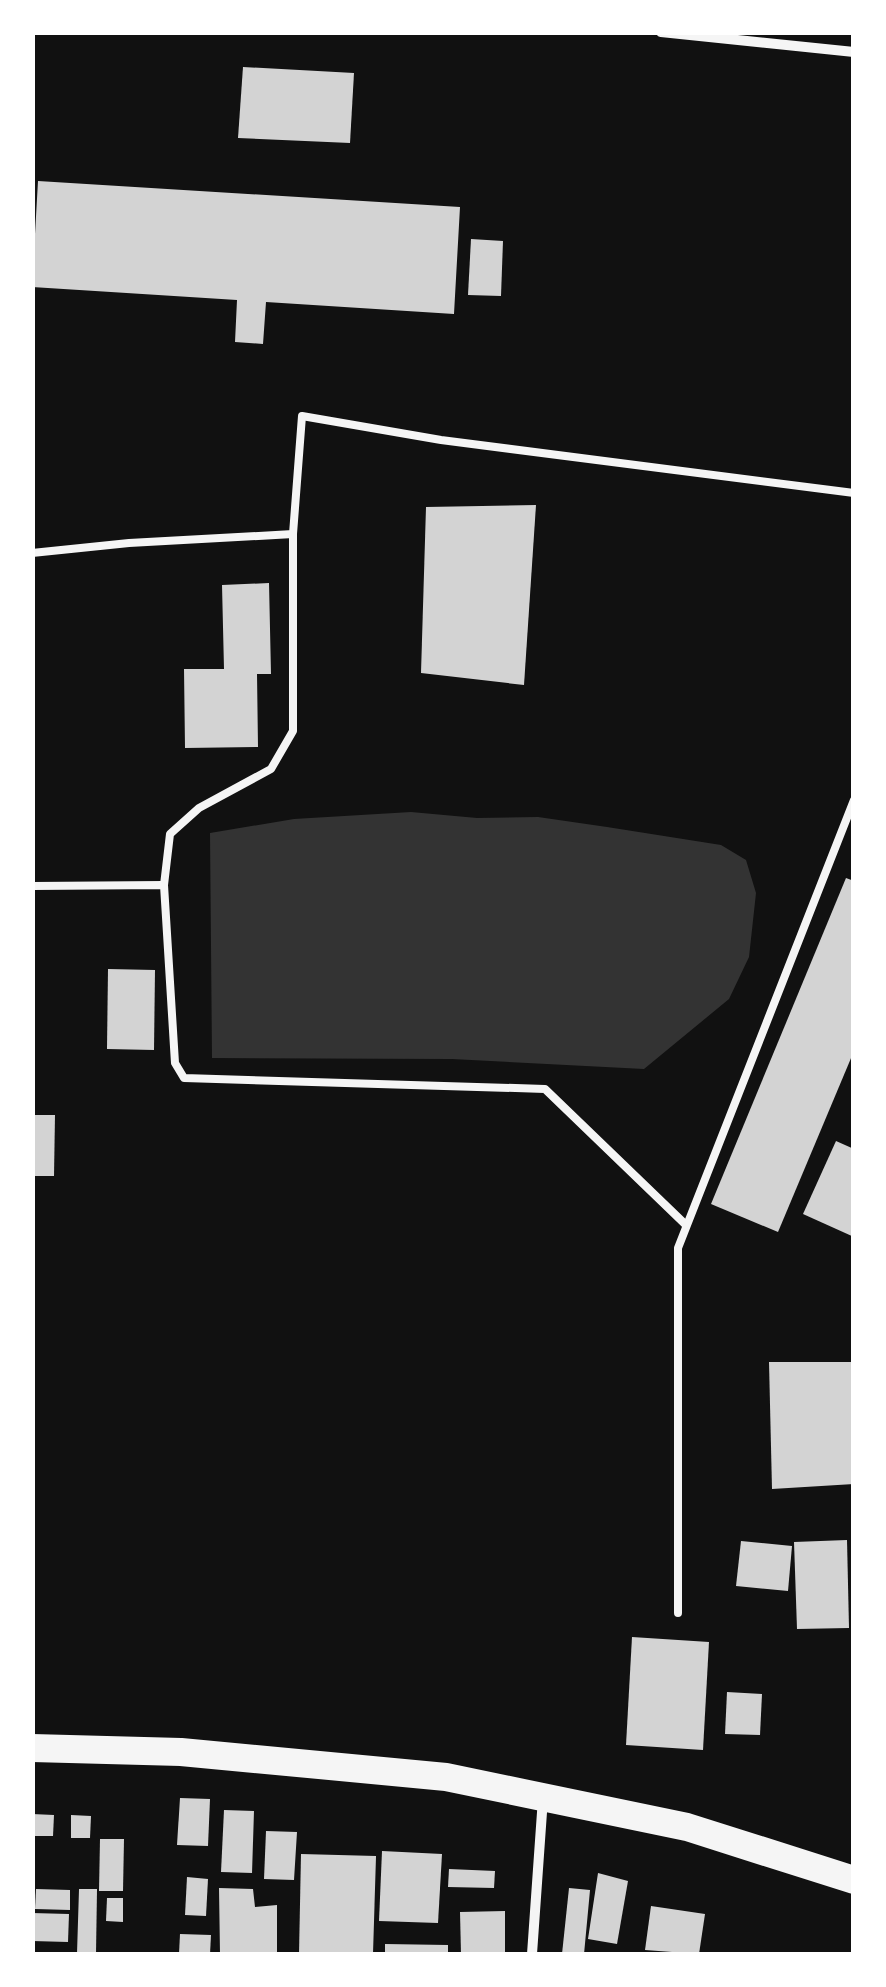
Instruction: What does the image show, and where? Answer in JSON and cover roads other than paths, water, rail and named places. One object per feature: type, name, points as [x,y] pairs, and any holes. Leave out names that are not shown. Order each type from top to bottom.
[{"type":"highway","points":[[32,1748],[200,1753],[446,1778],[687,1827],[854,1880]]},
{"type":"street","points":[[661,32],[854,52]]},
{"type":"street","points":[[532,1954],[543,1798]]},
{"type":"lane","points":[[686,1225],[545,1089],[184,1078],[174,1062],[164,885],[170,834],[199,808],[271,769],[293,731],[293,534],[302,416],[441,440],[854,493]]},
{"type":"lane","points":[[32,553],[293,534]]},
{"type":"lane","points":[[678,1613],[678,1248],[854,800]]},
{"type":"lane","points":[[32,886],[164,885]]}]
